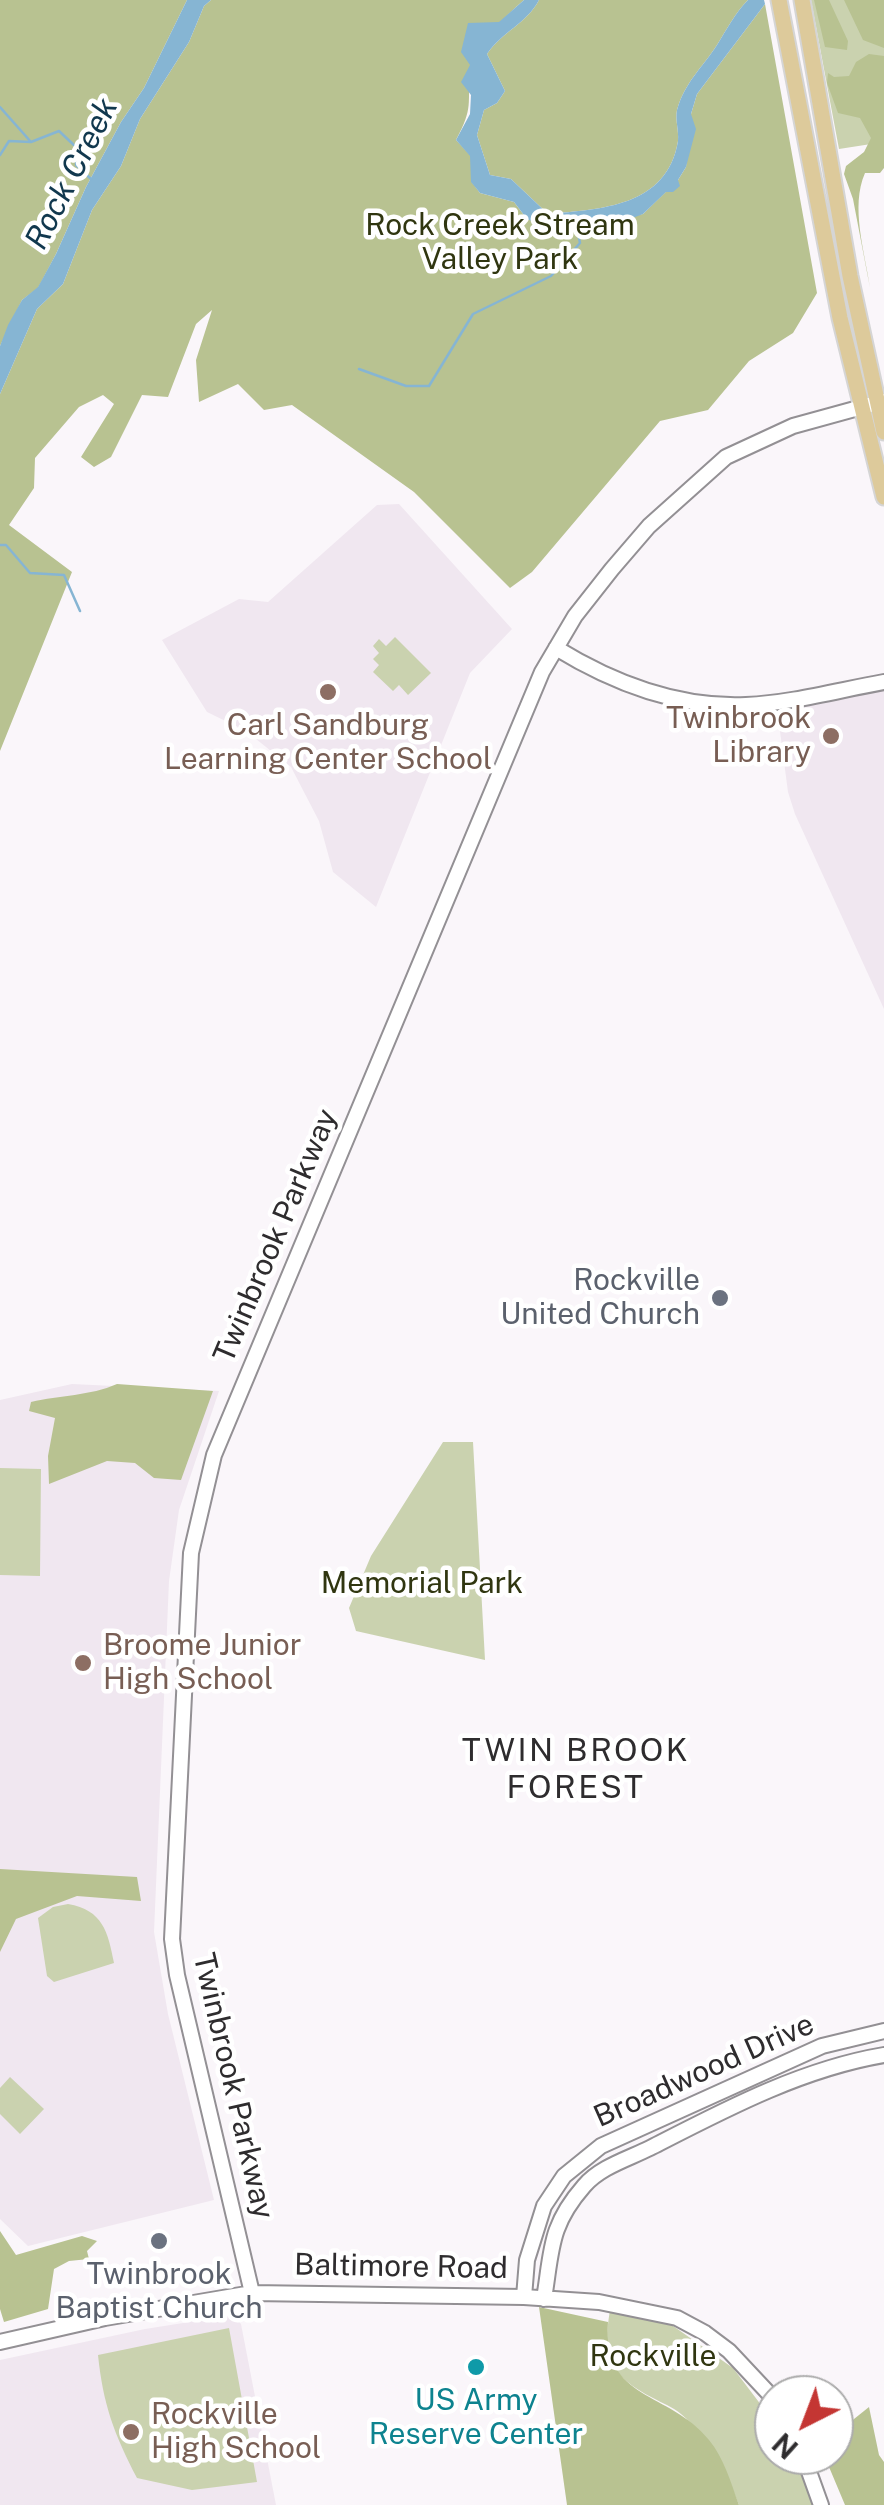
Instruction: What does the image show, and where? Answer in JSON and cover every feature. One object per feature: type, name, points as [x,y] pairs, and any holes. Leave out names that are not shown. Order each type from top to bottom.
[{"type":"main road","points":[[802,0],[874,403],[884,497]]},
{"type":"main road","points":[[779,2],[835,297],[884,432]]},
{"type":"street","name":"Twinbrook Parkway","points":[[252,2292],[177,1976],[172,1938],[186,1608],[196,1525],[220,1440],[528,705],[556,648],[612,568],[649,526],[726,457],[793,426],[874,403]]},
{"type":"street","points":[[556,648],[620,683],[677,700],[745,705],[884,682]]},
{"type":"street","name":"Broadwood Drive","points":[[524,2297],[526,2260],[544,2206],[564,2176],[592,2153],[822,2046],[884,2032]]},
{"type":"street","name":"Broadwood Drive","points":[[544,2299],[554,2231],[586,2184],[606,2169],[714,2115],[838,2063],[884,2055]]},
{"type":"street","name":"Baltimore Road","points":[[0,2342],[104,2318],[252,2292],[524,2297],[632,2307],[676,2318],[729,2351],[754,2378]]},
{"type":"street","points":[[810,2475],[821,2505]]},
{"type":"shaded area","name":"Carl Sandburg Learning Center School","points":[[399,504],[512,629],[470,673],[376,907],[333,872],[319,821],[291,767],[246,731],[207,712],[162,640],[239,599],[268,602],[377,505]]},
{"type":"shaded area","points":[[884,682],[884,1009],[795,814],[788,792],[776,701]]},
{"type":"shaded area","points":[[72,1384],[219,1391],[179,1510],[169,1581],[154,1932],[168,2014],[214,2200],[28,2246],[0,2219],[0,1400]]},
{"type":"shaded area","name":"Rockville High School","points":[[234,2315],[241,2324],[276,2505],[0,2505],[0,2360],[145,2329]]},
{"type":"green space","points":[[0,0],[187,0],[144,88],[86,187],[38,288],[22,300],[0,346]]},
{"type":"green space","name":"Rock Creek Stream Valley Park","points":[[211,0],[524,0],[491,32],[472,61],[468,112],[456,140],[471,156],[471,181],[480,193],[514,202],[527,219],[569,230],[643,214],[678,180],[686,167],[697,94],[765,4],[817,293],[793,333],[749,361],[708,410],[660,421],[532,572],[510,588],[414,492],[292,405],[264,410],[238,384],[199,402],[196,360],[212,310],[196,324],[168,397],[142,395],[111,457],[94,467],[81,457],[114,404],[103,395],[79,407],[35,458],[34,488],[9,525],[72,572],[0,751],[0,394],[37,309],[63,284],[92,210],[121,166],[140,119]]},
{"type":"green space","points":[[539,0],[748,0],[685,91],[677,110],[678,141],[671,163],[646,192],[610,206],[548,214],[511,179],[490,175],[477,135],[484,110],[497,103],[505,91],[487,54]]},
{"type":"green space","points":[[811,0],[884,0],[884,142],[839,149]]},
{"type":"green space","points":[[814,0],[829,0],[848,41],[847,50],[825,47]]},
{"type":"green space","points":[[844,0],[884,0],[884,48],[863,40]]},
{"type":"green space","points":[[869,54],[884,56],[884,168],[880,173],[865,173],[859,200],[870,288],[853,199],[844,174],[846,166],[864,152],[871,138],[860,118],[838,113],[827,83],[828,73],[834,77],[849,76],[856,62]]},
{"type":"green space","points":[[395,637],[431,673],[408,695],[399,685],[393,691],[373,672],[379,665],[373,659],[379,653],[373,646],[379,639],[386,646]]},
{"type":"green space","points":[[117,1384],[213,1391],[181,1480],[154,1478],[135,1463],[107,1461],[49,1484],[48,1456],[55,1418],[29,1411],[31,1402]]},
{"type":"green space","name":"Memorial Park","points":[[443,1442],[473,1442],[485,1660],[356,1631],[349,1608],[371,1556]]},
{"type":"green space","points":[[0,1468],[41,1469],[40,1576],[0,1575]]},
{"type":"green space","points":[[0,1869],[137,1877],[141,1901],[77,1896],[16,1919],[0,1952]]},
{"type":"green space","points":[[68,1904],[89,1911],[102,1924],[114,1963],[54,1982],[47,1976],[38,1918],[53,1907]]},
{"type":"green space","points":[[10,2077],[44,2109],[20,2134],[0,2114],[0,2088]]},
{"type":"green space","points":[[0,2231],[16,2255],[82,2236],[97,2241],[87,2251],[89,2259],[69,2261],[54,2269],[48,2309],[4,2322],[0,2309]]},
{"type":"green space","points":[[539,2307],[608,2322],[609,2348],[616,2367],[641,2392],[693,2424],[709,2440],[723,2463],[739,2505],[567,2505]]},
{"type":"green space","name":"Rockville","points":[[610,2310],[666,2321],[733,2368],[754,2396],[754,2475],[802,2475],[815,2505],[739,2505],[716,2456],[691,2423],[618,2373],[609,2353]]},
{"type":"green space","points":[[229,2328],[257,2482],[192,2490],[137,2478],[111,2418],[98,2355]]},
{"type":"green space","points":[[869,2407],[884,2462],[884,2505],[845,2505],[832,2475],[854,2475],[854,2419]]},
{"type":"water","points":[[187,0],[211,0],[140,119],[121,166],[92,210],[63,284],[37,309],[0,394],[0,346],[8,325],[22,300],[38,287],[86,187],[144,88]]},
{"type":"water","points":[[524,0],[539,0],[487,54],[505,91],[497,103],[484,110],[477,135],[490,175],[511,179],[548,214],[610,206],[646,192],[660,180],[678,141],[677,110],[685,91],[743,5],[748,0],[764,0],[765,4],[697,94],[691,114],[696,129],[686,167],[678,180],[680,186],[666,192],[643,214],[625,221],[555,231],[527,219],[514,202],[480,193],[471,182],[470,156],[456,140],[470,114],[471,95],[461,82],[470,65],[461,52],[468,23],[499,22]]},
{"type":"waterway","name":"Rock Creek","points":[[0,107],[31,142],[59,131],[77,148],[76,165],[91,179]]},
{"type":"waterway","points":[[0,155],[9,141],[31,142]]},
{"type":"waterway","points":[[359,369],[406,386],[429,386],[473,314],[551,276],[580,243],[577,228]]},
{"type":"waterway","points":[[0,545],[6,545],[30,573],[64,575],[80,611]]},
{"type":"place","name":"Carl Sandburg Learning Center School","points":[[328,692]]},
{"type":"place","name":"Twinbrook Library","points":[[831,736]]},
{"type":"place","name":"Rockville United Church","points":[[720,1298]]},
{"type":"place","name":"Broome Junior High School","points":[[83,1663]]},
{"type":"place","name":"Twinbrook Baptist Church","points":[[159,2241]]},
{"type":"place","name":"US Army Reserve Center","points":[[476,2367]]},
{"type":"place","name":"Rockville High School","points":[[131,2432]]},
{"type":"district","name":"TWIN BROOK FOREST","points":[[576,1770]]}]
